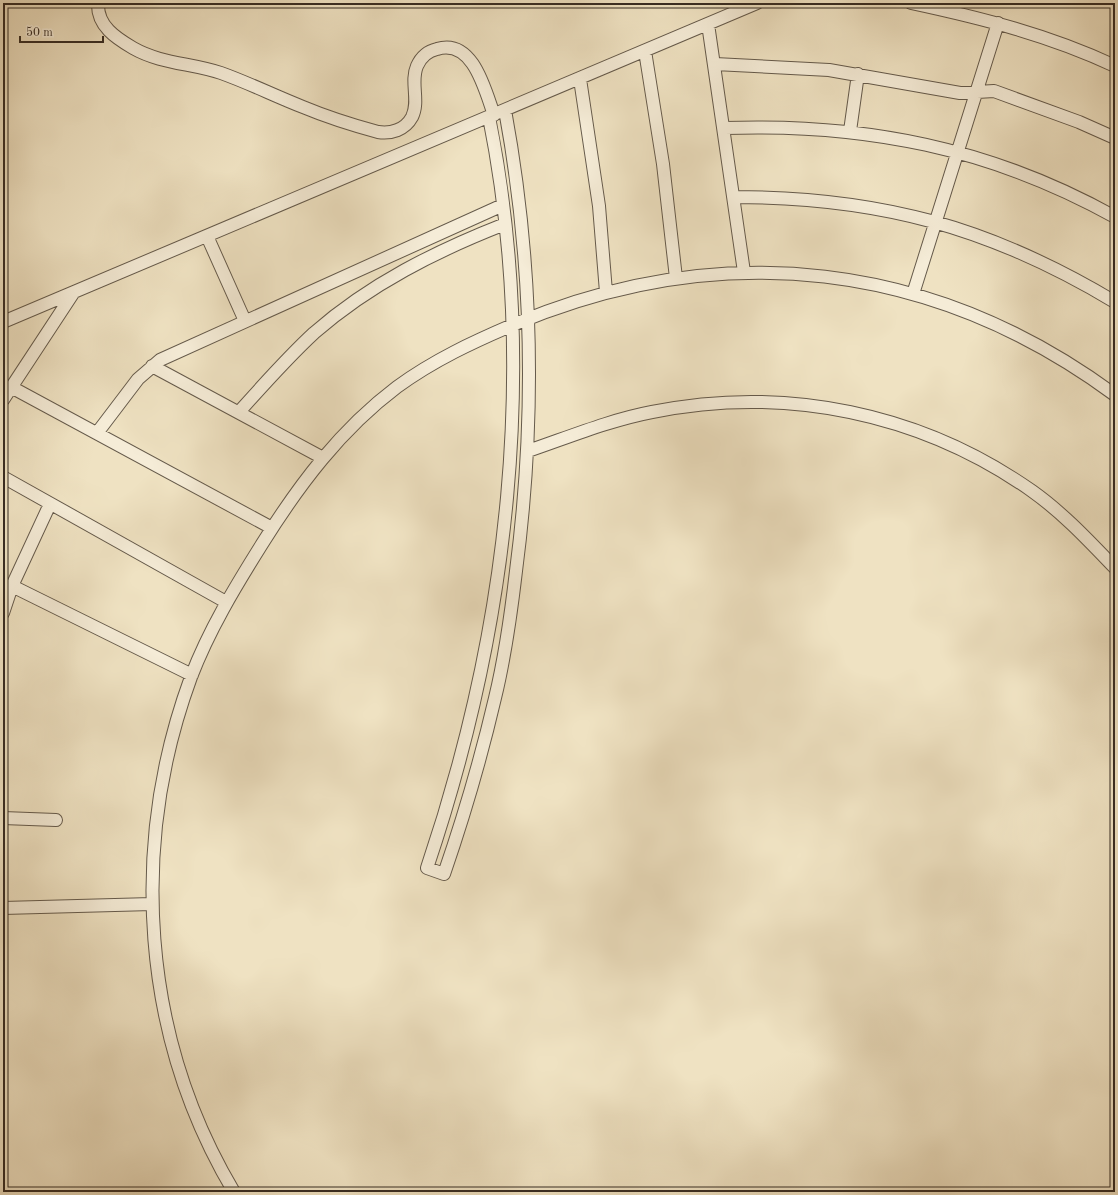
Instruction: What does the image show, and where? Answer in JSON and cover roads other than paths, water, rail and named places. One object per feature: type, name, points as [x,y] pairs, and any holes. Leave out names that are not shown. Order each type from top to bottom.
[{"type":"street","points":[[98,3],[99,16],[106,28],[142,53],[167,62],[222,74],[304,108],[378,132],[389,132],[399,129],[412,116],[415,104],[415,71],[422,57],[439,48],[452,48],[461,51],[473,62],[496,114],[513,155],[523,233],[529,399],[528,451],[520,538],[511,610],[496,697],[465,814],[444,874],[427,868],[451,794],[468,734],[491,623],[501,550],[509,464],[512,411],[512,326],[505,224],[498,164],[496,114]]},
{"type":"street","points":[[3,322],[757,3]]},
{"type":"street","points":[[911,3],[998,23],[1055,40],[1115,66]]},
{"type":"street","points":[[913,294],[998,23]]},
{"type":"street","points":[[708,24],[744,272]]},
{"type":"street","points":[[646,51],[663,164],[676,278]]},
{"type":"street","points":[[715,64],[829,70],[960,92],[988,90],[1001,92],[1079,122],[1115,138]]},
{"type":"street","points":[[850,131],[858,74]]},
{"type":"street","points":[[580,79],[598,199],[606,292]]},
{"type":"street","points":[[724,128],[766,126],[850,131],[904,139],[986,160],[1044,182],[1115,217]]},
{"type":"street","points":[[734,196],[782,197],[856,204],[935,221],[984,237],[1031,256],[1077,279],[1115,302]]},
{"type":"street","points":[[97,433],[138,379],[152,366],[168,356],[503,205]]},
{"type":"street","points":[[239,412],[275,371],[315,333],[358,299],[419,262],[454,244],[505,224]]},
{"type":"street","points":[[207,236],[245,321]]},
{"type":"street","points":[[234,1192],[200,1126],[177,1062],[168,1031],[159,984],[152,904],[153,846],[160,788],[174,731],[192,675],[226,602],[288,503],[323,458],[348,430],[398,387],[452,352],[527,319],[568,303],[606,292],[676,278],[744,272],[808,274],[838,278],[913,294],[956,307],[1011,331],[1064,360],[1115,395]]},
{"type":"street","points":[[3,400],[74,292]]},
{"type":"street","points":[[152,366],[323,458]]},
{"type":"street","points":[[11,387],[272,528]]},
{"type":"street","points":[[528,451],[651,412],[723,402],[790,402],[849,411],[927,434],[991,465],[1034,492],[1075,527],[1115,568]]},
{"type":"street","points":[[3,477],[226,602]]},
{"type":"street","points":[[3,613],[12,586],[50,504]]},
{"type":"street","points":[[12,586],[192,675]]},
{"type":"street","points":[[3,818],[56,820]]},
{"type":"street","points":[[3,908],[152,904]]}]
